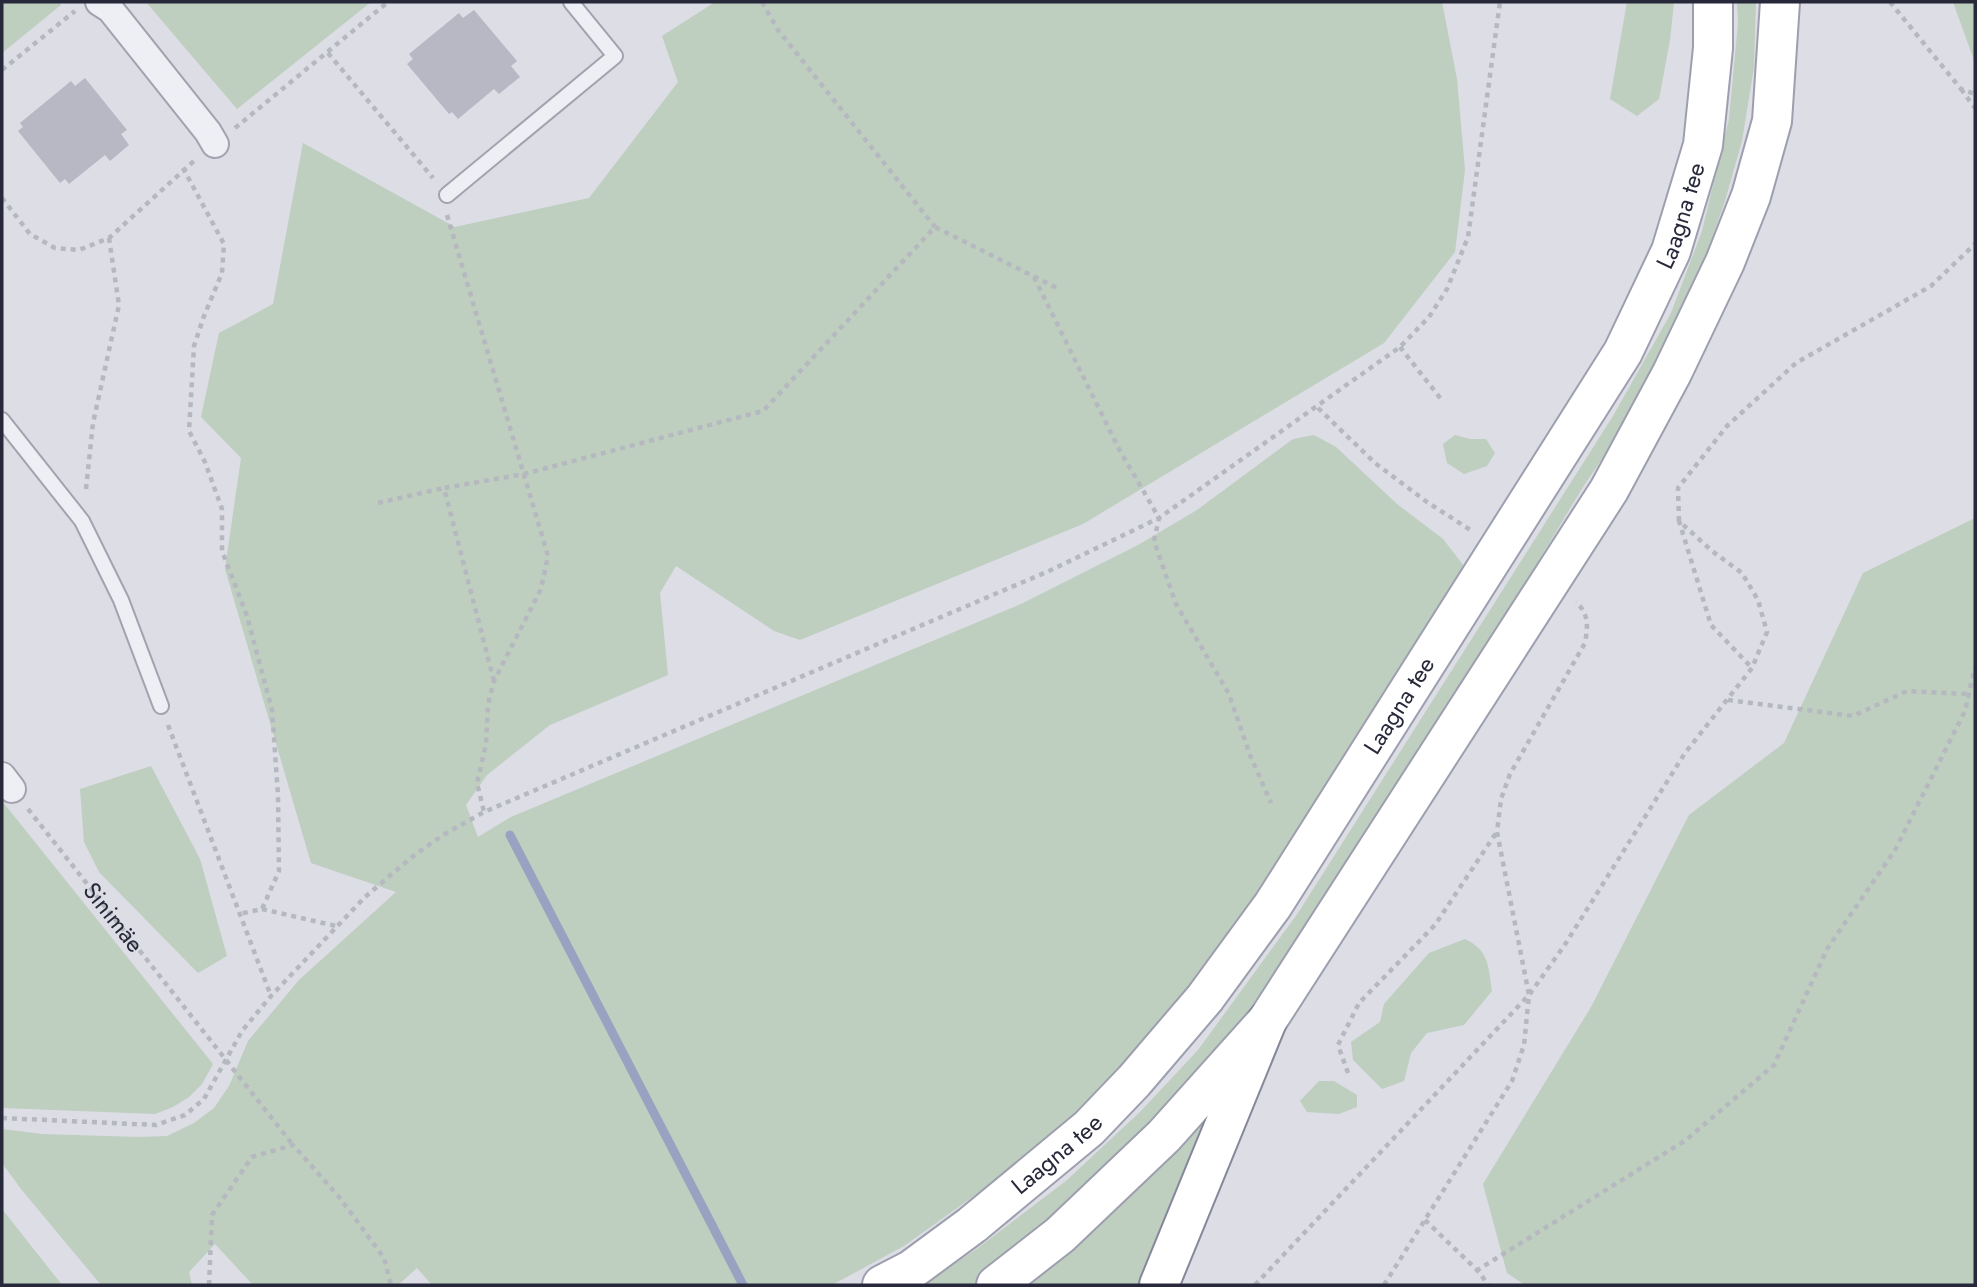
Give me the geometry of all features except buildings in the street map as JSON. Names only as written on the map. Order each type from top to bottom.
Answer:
[{"type":"main road","name":"Laagna tee","points":[[882,1285],[911,1270],[972,1225],[1089,1128],[1134,1081],[1205,998],[1273,905],[1623,352],[1671,251],[1703,145],[1713,48],[1713,2]]},
{"type":"main road","points":[[996,1285],[1060,1235],[1164,1136],[1267,1021],[1609,490],[1672,373],[1725,262],[1751,196],[1772,121],[1780,2]]},
{"type":"main road","points":[[1159,1285],[1267,1021]]},
{"type":"street","points":[[88,6],[110,9],[215,144]]},
{"type":"lane","points":[[442,189],[615,56],[572,2]]},
{"type":"lane","points":[[2,420],[82,521],[121,600],[162,706]]},
{"type":"path","points":[[762,2],[778,30],[935,227],[1059,289]]},
{"type":"path","points":[[2,1118],[156,1125],[185,1115],[204,1099],[242,1031],[271,996],[365,897],[443,835],[484,812],[1049,571],[1159,519],[1400,347],[1429,317],[1447,289],[1468,237],[1500,2]]},
{"type":"path","points":[[1890,2],[1975,108]]},
{"type":"path","points":[[2,70],[88,6]]},
{"type":"path","points":[[328,53],[442,189],[548,556],[541,589],[494,681],[488,704],[486,744],[477,783],[484,812]]},
{"type":"path","points":[[1961,89],[1975,93]]},
{"type":"path","points":[[183,168],[224,244],[222,273],[194,346],[189,431],[205,462],[222,509],[222,551],[247,616],[272,710],[278,795],[279,871],[262,909]]},
{"type":"path","points":[[378,503],[524,474],[763,411],[935,227]]},
{"type":"path","points":[[82,521],[93,423],[119,305],[109,238]]},
{"type":"path","points":[[1752,668],[1711,625],[1679,520],[1678,488],[1727,426],[1796,363],[1931,286],[1975,244]]},
{"type":"path","points":[[1034,277],[1119,449],[1159,519],[1154,541],[1176,604],[1229,694],[1250,755],[1271,803]]},
{"type":"path","points":[[1400,347],[1441,398]]},
{"type":"path","points":[[1318,408],[1375,463],[1427,502],[1474,532]]},
{"type":"path","points":[[444,488],[494,681]]},
{"type":"path","points":[[1255,1285],[1528,995],[1563,946],[1685,753],[1752,668],[1767,632],[1758,600],[1742,573],[1712,551],[1679,520]]},
{"type":"path","points":[[1384,1285],[1512,1081],[1524,1045],[1528,995],[1497,832],[1501,799],[1510,774],[1585,643],[1588,626],[1586,616],[1582,607],[1574,600]]},
{"type":"path","points":[[1476,1272],[1686,1140],[1774,1065],[1827,949],[1895,850],[1965,711],[1975,667]]},
{"type":"path","points":[[1727,700],[1853,716],[1907,691],[1969,694]]},
{"type":"path","points":[[162,706],[271,996]]},
{"type":"path","name":"Sinimäe","points":[[7,783],[293,1145],[340,1198],[384,1258],[391,1285]]},
{"type":"path","points":[[1348,1073],[1338,1045],[1359,1003],[1435,925],[1497,832]]},
{"type":"path","points":[[239,914],[262,909],[337,926]]},
{"type":"path","points":[[209,1285],[212,1215],[253,1157],[293,1145]]},
{"type":"path","points":[[1425,1220],[1488,1285]]},
{"type":"green space","points":[[2,2],[60,2],[61,5],[2,53]]},
{"type":"green space","points":[[146,2],[371,2],[237,109]]},
{"type":"green space","points":[[715,2],[1442,2],[1457,79],[1465,170],[1455,252],[1384,343],[1083,524],[800,640],[774,631],[676,566],[660,593],[668,675],[550,725],[487,775],[466,805],[478,837],[511,817],[1021,604],[1138,545],[1197,510],[1293,439],[1314,435],[1336,447],[1397,504],[1443,539],[1464,566],[1287,852],[1232,932],[1164,1021],[1085,1105],[999,1178],[904,1246],[832,1285],[432,1285],[417,1268],[398,1285],[253,1285],[215,1244],[189,1272],[192,1285],[101,1285],[2,1163],[2,1129],[42,1134],[138,1137],[167,1136],[194,1123],[214,1108],[229,1086],[248,1041],[299,980],[396,892],[311,863],[225,569],[241,458],[201,417],[219,333],[273,304],[303,143],[455,227],[589,198],[678,82],[662,36]]},
{"type":"green space","points":[[1627,2],[1674,2],[1659,99],[1637,116],[1610,99]]},
{"type":"green space","points":[[1737,2],[1756,2],[1754,67],[1742,141],[1725,201],[1688,306],[1637,407],[1583,487],[1503,620],[1276,971],[1219,1053],[1163,1120],[975,1285],[922,1285],[978,1248],[1067,1180],[1141,1111],[1198,1050],[1298,913],[1613,416],[1671,313],[1702,231],[1729,119],[1738,23]]},
{"type":"green space","points":[[1953,2],[1975,2],[1975,63]]},
{"type":"green space","points":[[1455,435],[1486,439],[1495,453],[1487,466],[1464,474],[1447,463],[1443,444]]},
{"type":"green space","points":[[1975,518],[1975,1285],[1525,1285],[1507,1273],[1483,1184],[1591,1007],[1689,815],[1784,743],[1863,573]]},
{"type":"green space","points":[[151,766],[200,859],[227,956],[198,973],[99,872],[84,842],[80,789]]},
{"type":"green space","points":[[2,801],[213,1064],[202,1084],[189,1097],[173,1107],[155,1114],[2,1108]]},
{"type":"green space","points":[[1465,939],[1483,954],[1492,991],[1464,1025],[1427,1033],[1411,1053],[1404,1081],[1382,1089],[1353,1060],[1351,1042],[1380,1022],[1384,1004],[1429,953]]},
{"type":"green space","points":[[1319,1081],[1334,1081],[1357,1095],[1357,1107],[1339,1114],[1307,1112],[1300,1101]]},
{"type":"green space","points":[[1210,1113],[1175,1193],[1140,1285],[1028,1285],[1123,1204],[1168,1160]]},
{"type":"green space","points":[[2,1209],[62,1285],[2,1285]]},
{"type":"waterway","points":[[510,835],[743,1285]]}]
